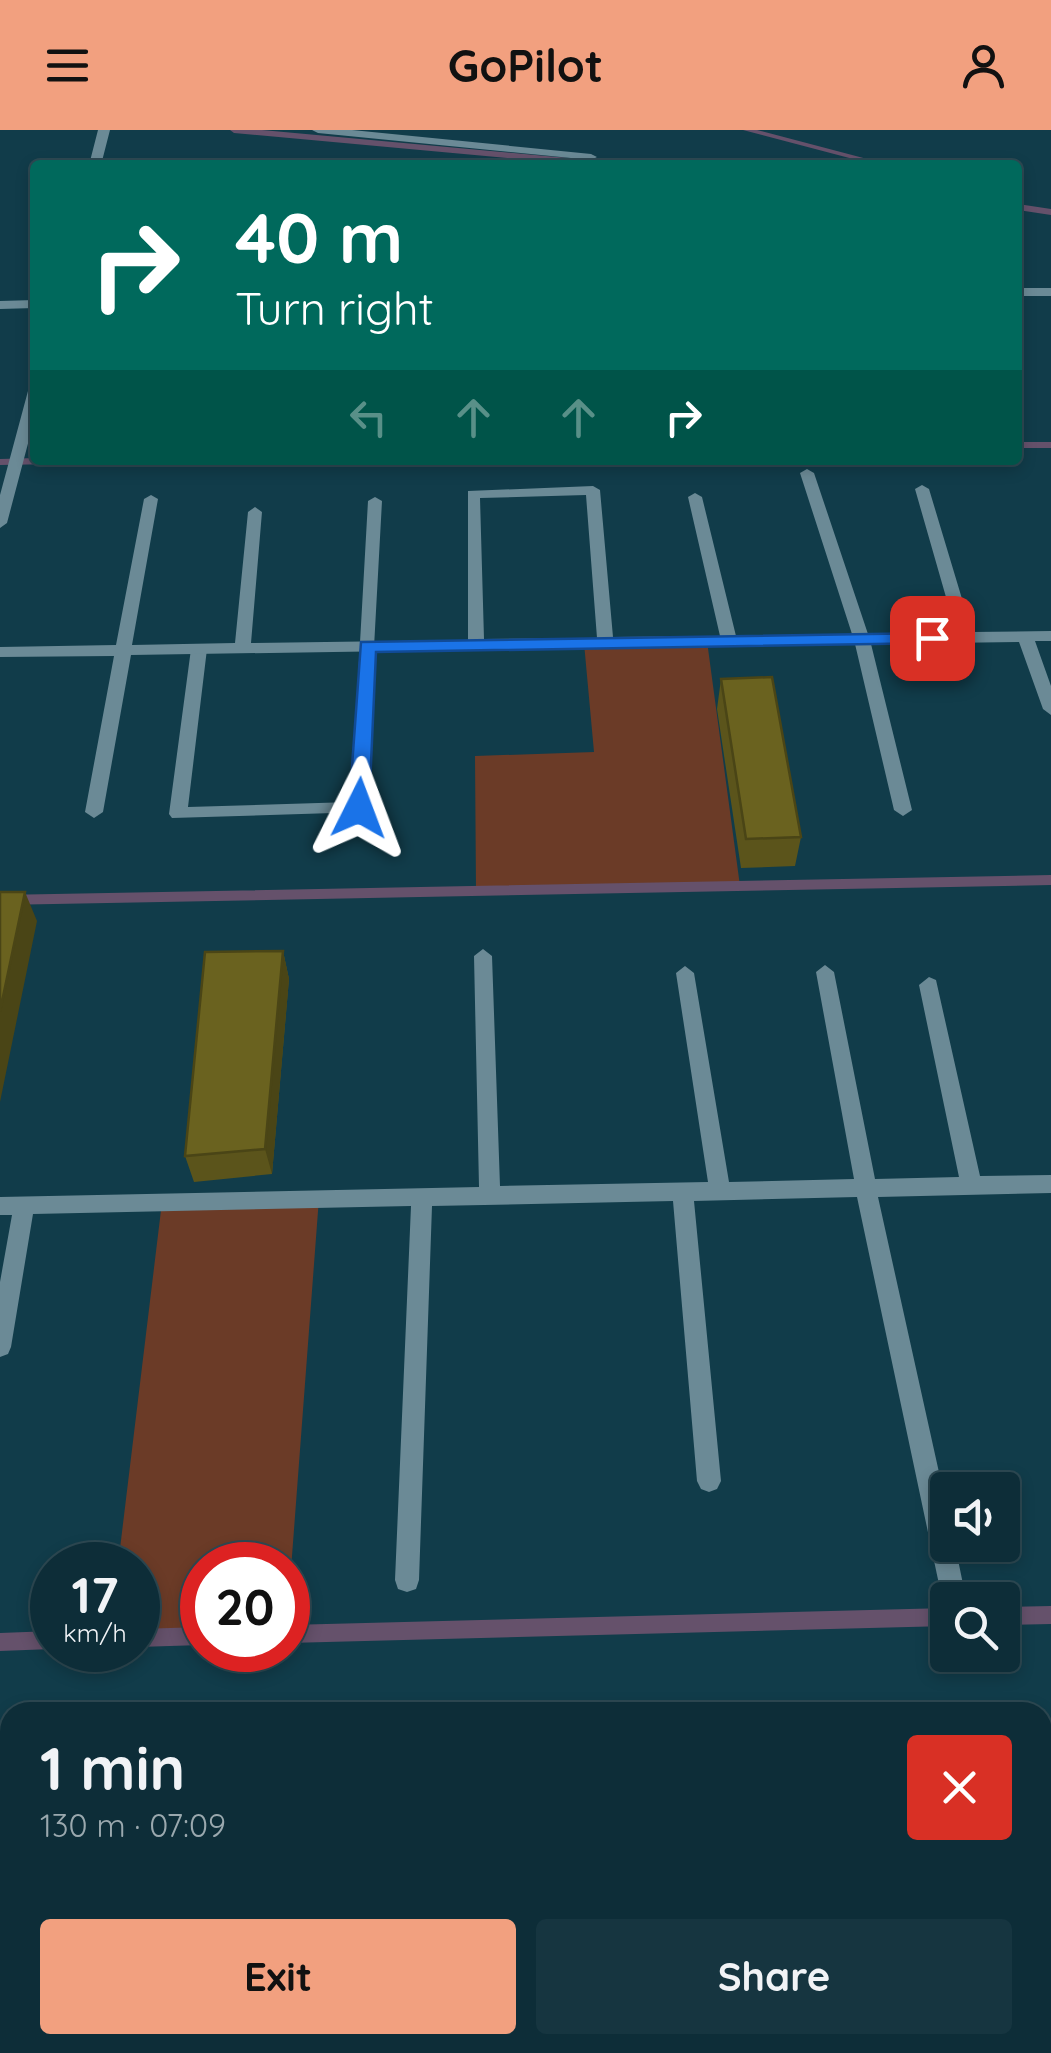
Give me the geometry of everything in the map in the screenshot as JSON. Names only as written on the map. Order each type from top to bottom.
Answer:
[{"type":"street","points":[[96,160],[104,130]]},
{"type":"street","points":[[318,130],[592,156]]},
{"type":"street","points":[[1022,292],[1051,292]]},
{"type":"street","points":[[0,304],[30,304]]},
{"type":"street","points":[[0,523],[30,410]]},
{"type":"street","points":[[807,473],[862,640],[903,810]]},
{"type":"street","points":[[922,489],[966,638]]},
{"type":"street","points":[[476,645],[473,494],[593,490],[605,643]]},
{"type":"street","points":[[695,497],[728,641]]},
{"type":"street","points":[[94,812],[151,500]]},
{"type":"street","points":[[199,649],[178,814],[359,808],[375,501]]},
{"type":"street","points":[[243,648],[255,512]]},
{"type":"street","points":[[1026,636],[1051,709]]},
{"type":"street","points":[[0,652],[1051,636]]},
{"type":"street","points":[[483,956],[490,1195]]},
{"type":"street","points":[[825,972],[866,1188],[951,1582]]},
{"type":"street","points":[[685,974],[720,1191]]},
{"type":"street","points":[[929,985],[971,1185]]},
{"type":"street","points":[[0,1206],[1051,1184]]},
{"type":"street","points":[[682,1192],[710,1481]]},
{"type":"street","points":[[407,1580],[422,1196]]},
{"type":"street","points":[[0,1347],[24,1204]]},
{"type":"shaded area","points":[[707,641],[740,886],[476,891],[475,756],[594,752],[584,643]]},
{"type":"shaded area","points":[[319,1198],[293,1542],[180,1542],[180,1637],[160,1637],[160,1542],[121,1542],[162,1202]]},
{"type":"building","points":[[772,677],[801,837],[746,839],[721,679]]},
{"type":"building","points":[[0,892],[25,892],[0,1011]]},
{"type":"building","points":[[283,951],[265,1149],[185,1156],[205,952]]},
{"type":"waterway","points":[[234,130],[557,160]]},
{"type":"waterway","points":[[747,130],[866,160]]},
{"type":"waterway","points":[[1022,208],[1051,212]]},
{"type":"waterway","points":[[1022,445],[1051,445]]},
{"type":"waterway","points":[[0,462],[30,461]]},
{"type":"waterway","points":[[0,900],[1051,880]]},
{"type":"waterway","points":[[1020,1616],[1051,1615]]},
{"type":"waterway","points":[[310,1633],[930,1617]]},
{"type":"waterway","points":[[160,1637],[180,1637]]},
{"type":"waterway","points":[[0,1642],[30,1641]]},
{"type":"route","points":[[359,808],[367,646],[932,638]]}]
